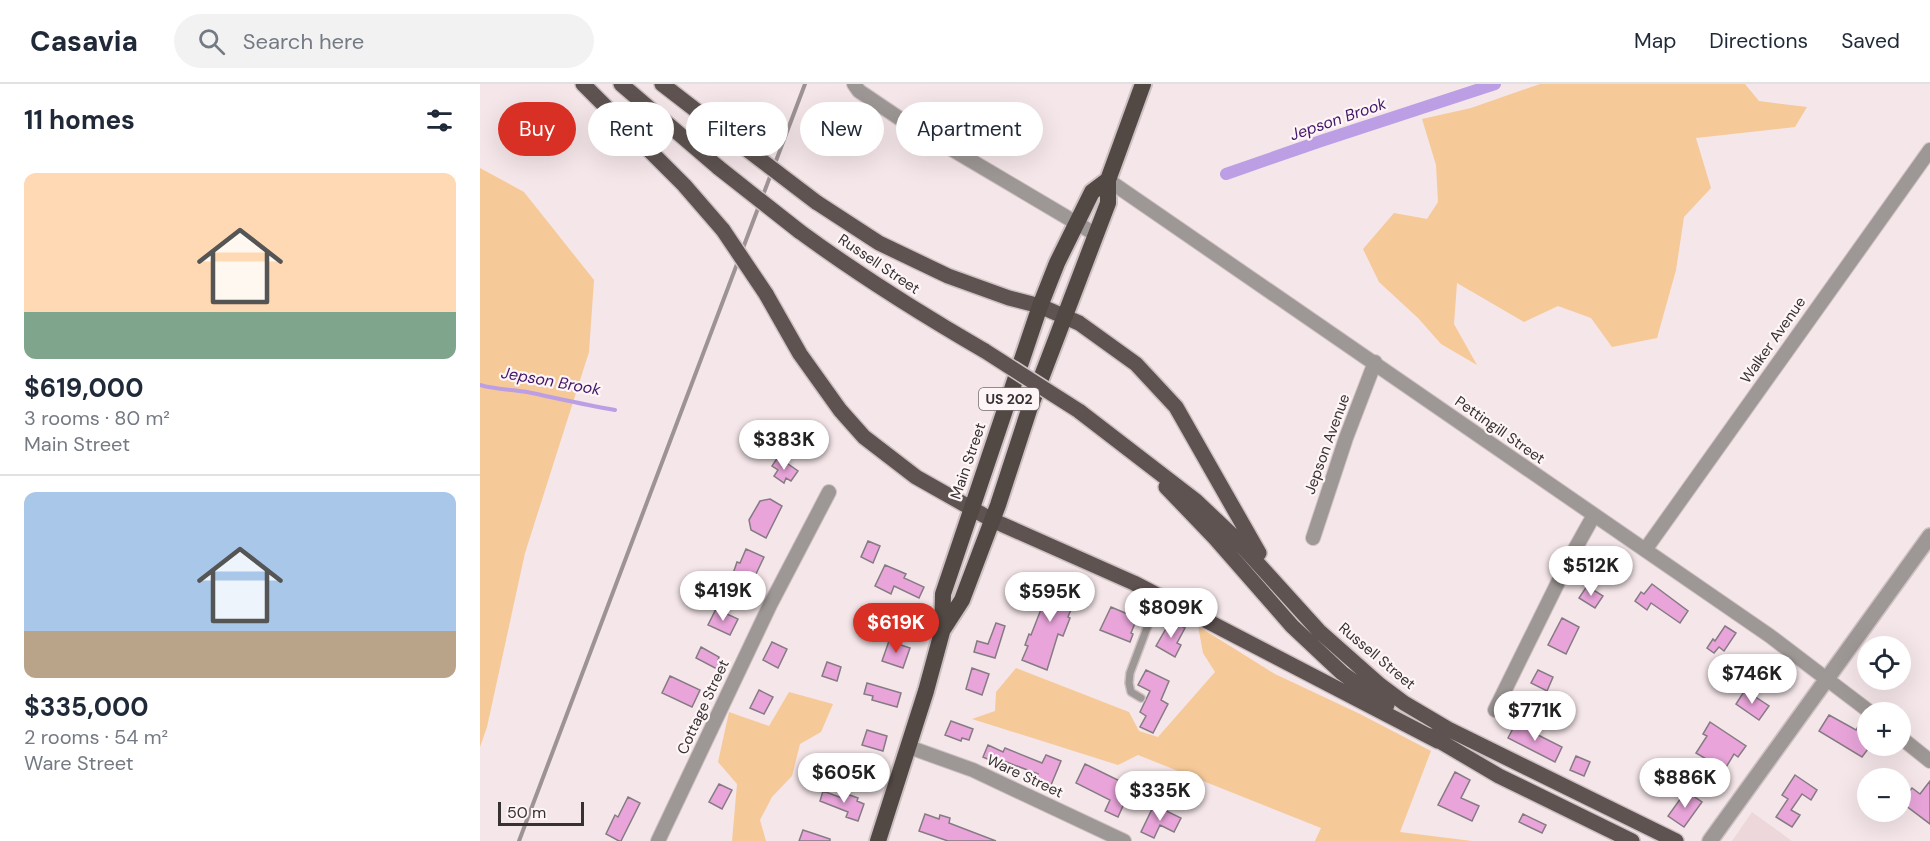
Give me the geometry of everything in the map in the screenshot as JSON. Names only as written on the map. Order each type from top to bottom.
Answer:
[{"type":"highway","name":"Main Street","points":[[942,632],[962,600],[992,520],[1029,410],[1108,203],[1108,180],[1143,84]]},
{"type":"highway","name":"Main Street","points":[[878,841],[909,747],[942,632],[943,594],[1040,306],[1057,263],[1092,192],[1108,180]]},
{"type":"main road","points":[[583,84],[684,185],[723,230],[766,294],[800,354],[821,385],[864,437],[916,477],[970,509],[1159,596],[1438,741]]},
{"type":"main road","name":"Russell Street","points":[[621,84],[719,168],[845,265],[1079,411],[1196,501],[1232,535],[1319,631],[1360,670],[1404,703],[1429,718],[1676,841]]},
{"type":"main road","points":[[662,84],[816,202],[879,243],[948,276],[1009,298],[1040,306],[1079,323],[1136,364],[1176,407],[1250,540],[1293,602]]},
{"type":"main road","name":"Russell Street","points":[[1133,452],[1215,538],[1292,626],[1342,673],[1438,741],[1499,776],[1632,841]]},
{"type":"street","points":[[854,84],[859,91],[899,118],[1095,234]]},
{"type":"street","name":"Walker Avenue","points":[[1645,550],[1930,150]]},
{"type":"street","name":"Pettingill Street","points":[[1108,180],[1770,636],[1857,702]]},
{"type":"street","name":"Jepson Avenue","points":[[1313,538],[1346,438],[1375,362]]},
{"type":"street","name":"Cottage Street","points":[[658,841],[770,604],[829,492]]},
{"type":"street","points":[[1495,710],[1593,515]]},
{"type":"street","points":[[1710,841],[1930,536]]},
{"type":"street","points":[[1911,746],[1930,761]]},
{"type":"street","name":"Ware Street","points":[[909,747],[973,770],[1124,841]]},
{"type":"lane","points":[[1141,698],[1131,692],[1130,673],[1159,596]]},
{"type":"shaded area","points":[[1540,84],[1745,84],[1759,101],[1807,107],[1795,127],[1696,138],[1711,188],[1684,217],[1676,270],[1657,338],[1612,347],[1591,318],[1558,306],[1524,322],[1457,283],[1454,324],[1477,365],[1441,344],[1418,318],[1379,282],[1363,249],[1394,213],[1427,219],[1438,202],[1436,165],[1422,119],[1471,108]]},
{"type":"shaded area","points":[[480,168],[524,192],[594,280],[589,352],[525,553],[487,727],[480,747]]},
{"type":"shaded area","points":[[1198,626],[1275,674],[1431,751],[1400,832],[1472,841],[1315,841],[1321,828],[1138,755],[1118,765],[972,719],[995,711],[996,692],[1016,668],[1129,712],[1139,731],[1158,737],[1215,672],[1203,653]]},
{"type":"shaded area","points":[[789,692],[833,704],[821,732],[800,744],[792,776],[772,797],[760,820],[766,841],[732,841],[737,784],[718,762],[729,712],[769,726]]},
{"type":"shaded area","points":[[1752,812],[1792,841],[1732,841]]},
{"type":"building","points":[[778,457],[798,471],[791,481],[786,478],[784,483],[774,476],[778,470],[772,466]]},
{"type":"building","points":[[770,499],[782,506],[766,538],[751,530],[749,520],[760,501]]},
{"type":"building","points":[[868,541],[880,546],[873,563],[861,557]]},
{"type":"building","points":[[746,549],[764,557],[747,593],[729,585],[737,562],[740,563]]},
{"type":"building","points":[[1602,553],[1626,568],[1619,578],[1606,570],[1597,584],[1589,579],[1592,573],[1590,572]]},
{"type":"building","points":[[885,565],[906,574],[904,578],[924,587],[919,598],[894,586],[891,594],[875,586]]},
{"type":"building","points":[[1054,576],[1076,584],[1070,600],[1074,602],[1068,617],[1070,618],[1063,636],[1058,634],[1047,670],[1022,660],[1028,646],[1025,645],[1029,634],[1031,635]]},
{"type":"building","points":[[1652,584],[1688,611],[1680,623],[1651,603],[1647,610],[1635,601],[1641,592],[1644,594]]},
{"type":"building","points":[[1587,586],[1603,596],[1595,608],[1579,598]]},
{"type":"building","points":[[1111,607],[1137,618],[1130,642],[1100,630]]},
{"type":"building","points":[[716,609],[738,619],[730,635],[708,625]]},
{"type":"building","points":[[1562,618],[1579,627],[1566,654],[1548,645]]},
{"type":"building","points":[[1171,620],[1185,628],[1177,643],[1181,645],[1175,657],[1156,646]]},
{"type":"building","points":[[996,623],[1005,626],[995,658],[974,652],[977,641],[988,644]]},
{"type":"building","points":[[1725,626],[1736,633],[1724,651],[1719,647],[1714,653],[1707,648]]},
{"type":"building","points":[[889,641],[910,648],[903,668],[882,661]]},
{"type":"building","points":[[772,642],[787,649],[778,668],[763,660]]},
{"type":"building","points":[[701,647],[719,657],[718,660],[721,661],[717,669],[696,658]]},
{"type":"building","points":[[1759,655],[1784,671],[1776,683],[1751,667]]},
{"type":"building","points":[[827,662],[841,667],[837,681],[822,676]]},
{"type":"building","points":[[972,668],[989,674],[982,695],[966,689]]},
{"type":"building","points":[[1146,670],[1169,681],[1161,700],[1168,704],[1153,733],[1140,727],[1146,716],[1140,712],[1150,691],[1138,685]]},
{"type":"building","points":[[1538,670],[1553,677],[1547,691],[1531,683]]},
{"type":"building","points":[[670,676],[700,690],[692,707],[662,693]]},
{"type":"building","points":[[867,683],[901,693],[897,707],[872,700],[873,696],[864,694]]},
{"type":"building","points":[[759,690],[773,697],[764,714],[750,708]]},
{"type":"building","points":[[1745,690],[1769,706],[1759,720],[1736,704]]},
{"type":"building","points":[[1829,715],[1856,730],[1857,728],[1857,754],[1819,731]]},
{"type":"building","points":[[951,721],[973,729],[969,740],[962,738],[961,741],[945,735]]},
{"type":"building","points":[[1517,721],[1562,747],[1555,762],[1508,738]]},
{"type":"building","points":[[1710,722],[1746,746],[1738,757],[1734,754],[1722,774],[1706,763],[1708,760],[1696,753],[1707,736],[1703,734]]},
{"type":"building","points":[[867,730],[887,736],[883,751],[862,745]]},
{"type":"building","points":[[988,745],[1003,752],[1005,748],[1042,763],[1046,755],[1061,761],[1051,785],[1036,778],[1038,774],[1001,760],[999,764],[983,757]]},
{"type":"building","points":[[1576,756],[1590,762],[1584,776],[1570,770]]},
{"type":"building","points":[[1085,764],[1132,787],[1135,781],[1155,790],[1147,806],[1127,797],[1118,817],[1105,811],[1110,800],[1076,783]]},
{"type":"building","points":[[858,767],[874,771],[870,783],[855,779]]},
{"type":"building","points":[[1455,772],[1470,780],[1461,798],[1479,806],[1472,821],[1438,805]]},
{"type":"building","points":[[1795,775],[1817,790],[1811,800],[1802,794],[1791,810],[1800,815],[1792,827],[1776,817],[1788,799],[1782,795]]},
{"type":"building","points":[[1930,781],[1930,824],[1911,810],[1911,789],[1920,794]]},
{"type":"building","points":[[719,784],[732,790],[722,809],[709,802]]},
{"type":"building","points":[[823,791],[842,798],[844,793],[858,798],[857,801],[864,804],[858,821],[846,817],[848,812],[820,801]]},
{"type":"building","points":[[1686,791],[1702,802],[1684,827],[1668,816]]},
{"type":"building","points":[[628,797],[640,803],[619,841],[606,834],[615,815],[618,817]]},
{"type":"building","points":[[1154,805],[1181,818],[1174,832],[1160,825],[1154,838],[1141,832]]},
{"type":"building","points":[[925,814],[939,819],[940,815],[950,818],[949,823],[996,841],[948,841],[919,831]]},
{"type":"building","points":[[1523,814],[1546,825],[1542,833],[1519,822]]},
{"type":"building","points":[[803,830],[830,839],[830,841],[799,841]]},
{"type":"waterway","name":"Jepson Brook","points":[[1226,174],[1495,84]]},
{"type":"waterway","name":"Jepson Brook","points":[[480,385],[615,410]]},
{"type":"railway","points":[[519,841],[805,84]]}]
